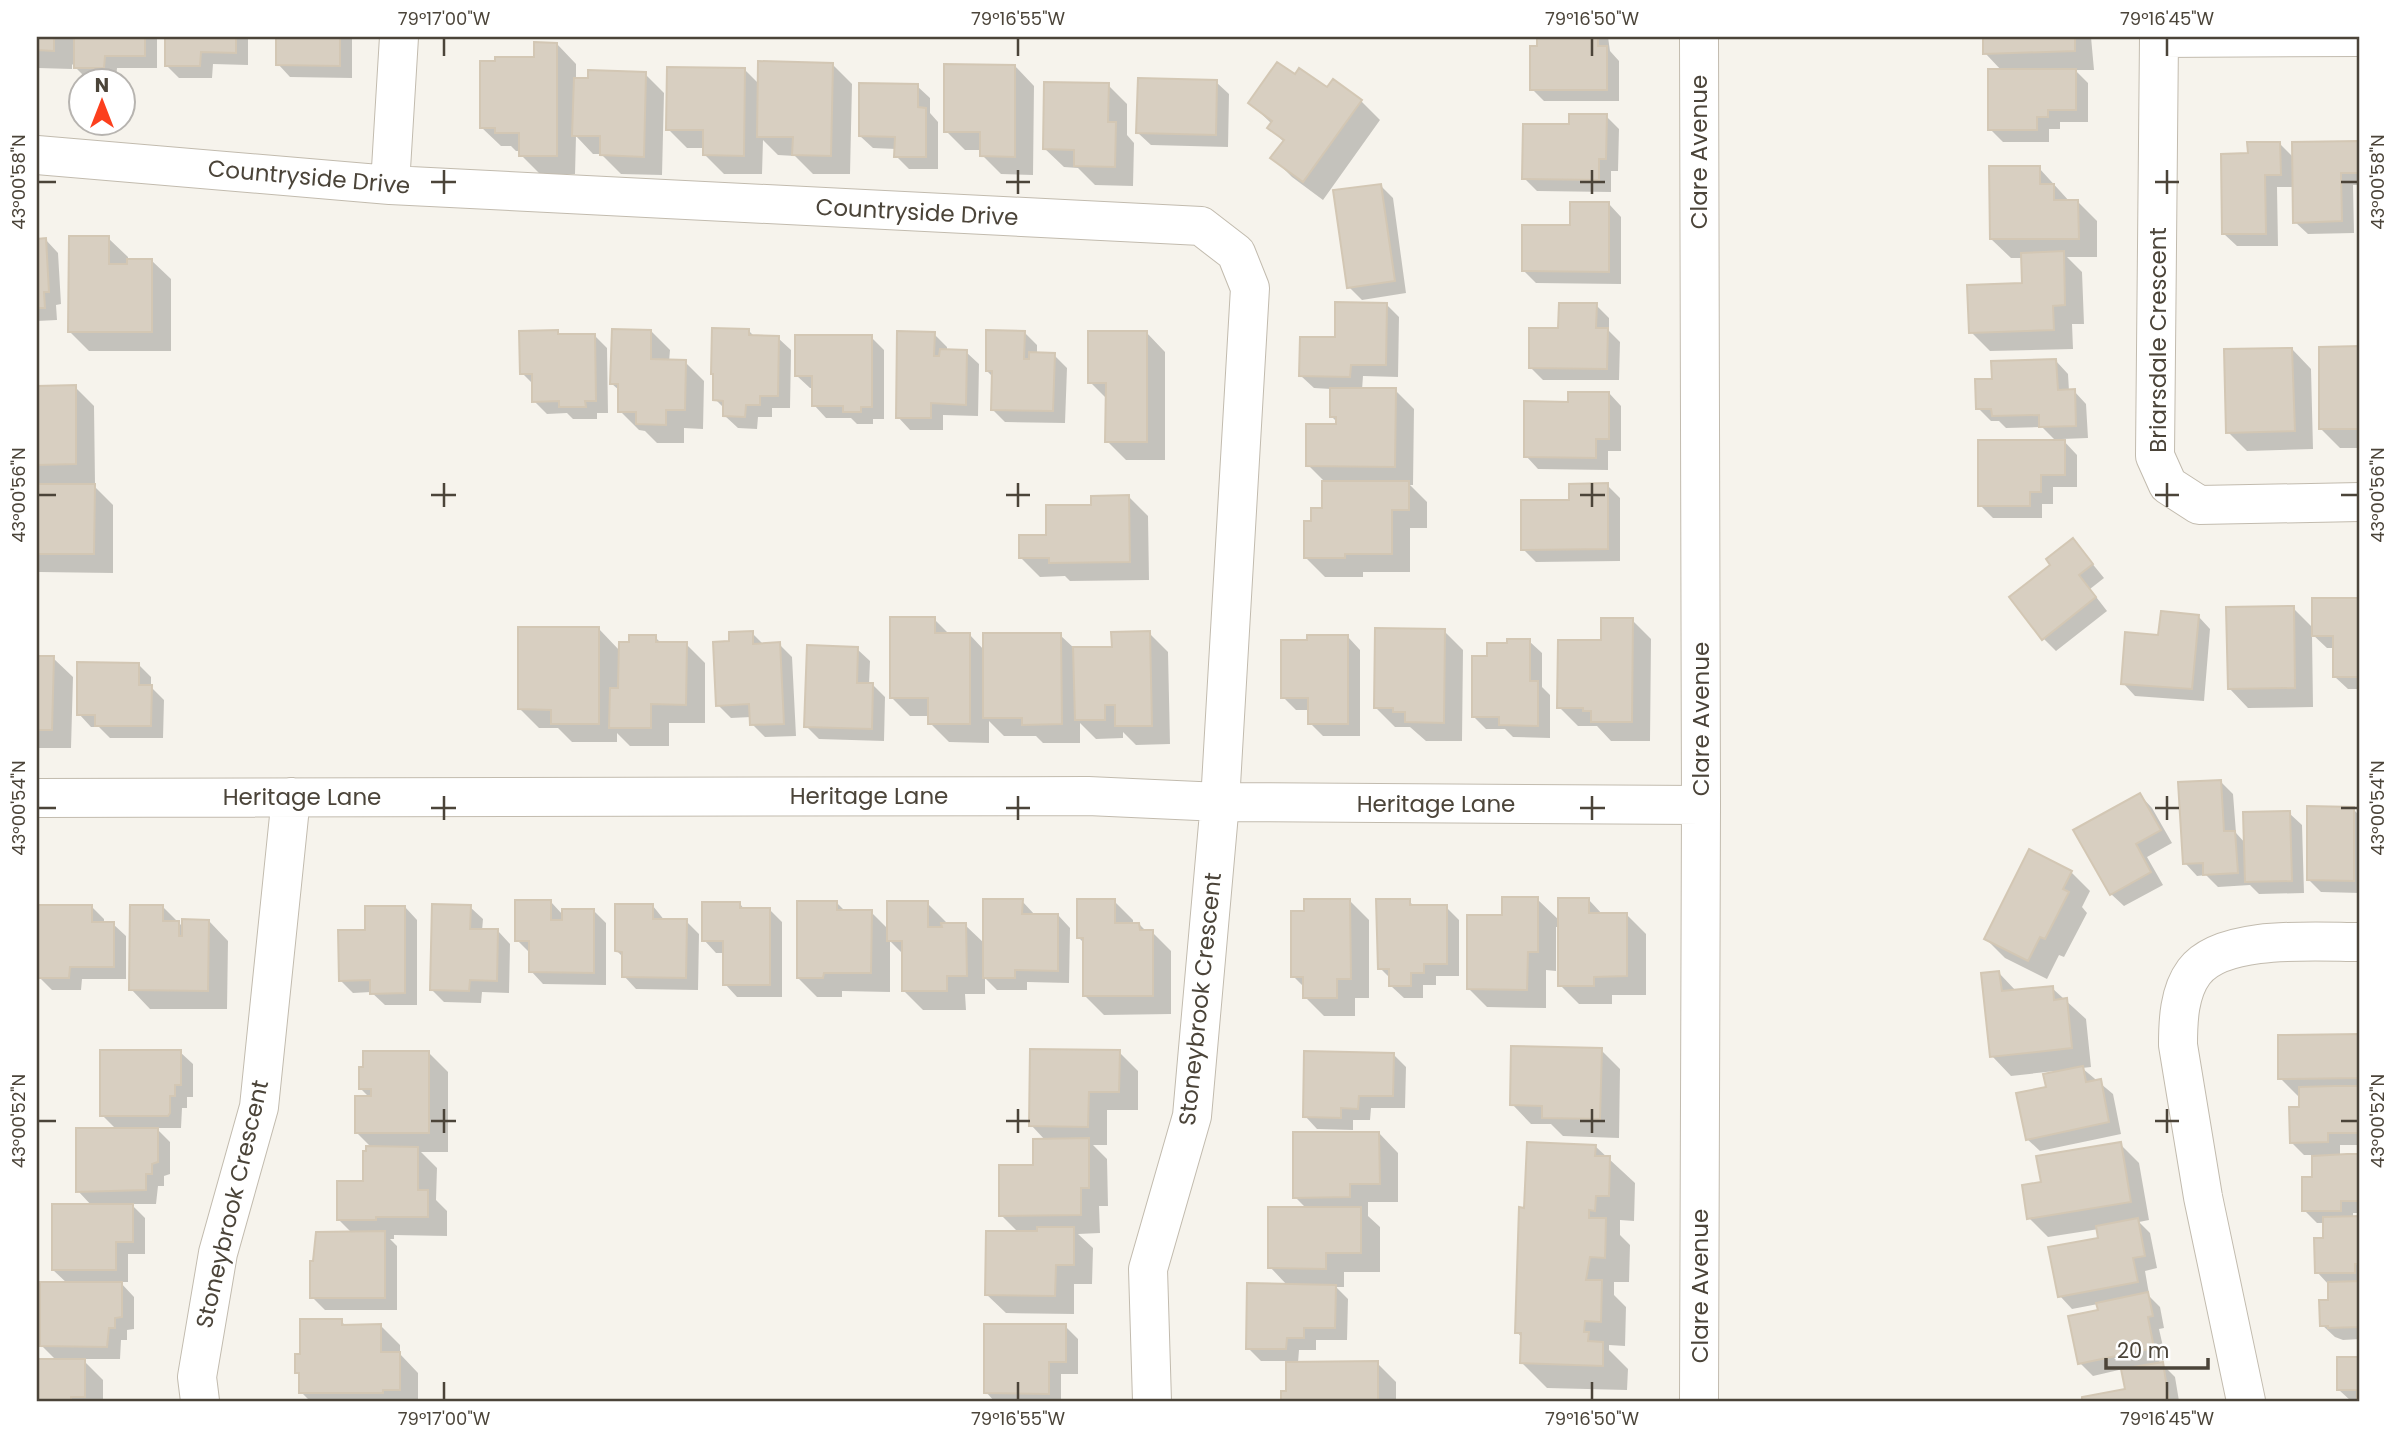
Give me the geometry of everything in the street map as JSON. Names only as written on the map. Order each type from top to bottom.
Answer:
[{"type":"street","points":[[390,185],[399,37]]},
{"type":"street","name":"Clare Avenue","points":[[1699,37],[1702,805],[1699,1401]]},
{"type":"street","points":[[2159,37],[2360,37]]},
{"type":"street","name":"Briarsdale Crescent","points":[[2159,37],[2155,456],[2168,485],[2199,505],[2360,502]]},
{"type":"street","name":"Countryside Drive","points":[[37,155],[390,185],[1201,226],[1236,253],[1250,288],[1220,803]]},
{"type":"street","name":"Heritage Lane","points":[[37,798],[1088,796],[1220,803],[1702,805]]},
{"type":"street","name":"Stoneybrook Crescent","points":[[200,1401],[197,1377],[201,1343],[218,1253],[259,1107],[291,797]]},
{"type":"street","name":"Stoneybrook Crescent","points":[[1152,1401],[1148,1269],[1192,1116],[1220,803]]},
{"type":"street","points":[[2246,1401],[2203,1197],[2178,1045],[2182,1000],[2194,972],[2215,955],[2256,943],[2360,942]]},
{"type":"building","points":[[37,37],[54,37],[54,51],[37,50]]},
{"type":"building","points":[[74,37],[145,37],[145,56],[105,56],[104,66],[74,66]]},
{"type":"building","points":[[165,37],[236,37],[236,53],[201,52],[200,66],[165,66]]},
{"type":"building","points":[[276,37],[340,37],[340,66],[276,65]]},
{"type":"building","points":[[1537,37],[1598,37],[1598,46],[1607,46],[1607,90],[1530,90],[1530,46],[1537,46]]},
{"type":"building","points":[[1983,37],[2075,37],[2075,51],[1983,54]]},
{"type":"building","points":[[534,42],[557,43],[557,156],[519,156],[519,133],[495,133],[495,128],[480,128],[480,61],[495,61],[495,57],[534,57]]},
{"type":"building","points":[[758,61],[833,63],[831,156],[792,155],[793,137],[757,137]]},
{"type":"building","points":[[1277,62],[1295,74],[1299,68],[1327,87],[1333,79],[1362,100],[1303,182],[1270,158],[1284,140],[1267,128],[1272,121],[1248,103]]},
{"type":"building","points":[[944,64],[1015,65],[1015,157],[980,156],[980,132],[944,132]]},
{"type":"building","points":[[667,67],[745,68],[744,156],[703,155],[703,130],[666,130]]},
{"type":"building","points":[[1988,69],[2076,69],[2076,110],[2048,110],[2048,117],[2037,117],[2037,130],[1988,130]]},
{"type":"building","points":[[588,70],[646,72],[644,157],[600,155],[600,136],[572,136],[574,78],[588,78]]},
{"type":"building","points":[[1138,78],[1217,80],[1216,135],[1136,133]]},
{"type":"building","points":[[1044,82],[1109,83],[1108,122],[1116,122],[1115,167],[1074,166],[1074,150],[1043,149]]},
{"type":"building","points":[[859,83],[918,84],[918,107],[926,108],[926,157],[894,157],[895,137],[859,136]]},
{"type":"building","points":[[1569,114],[1607,114],[1606,159],[1599,159],[1599,180],[1522,179],[1523,124],[1569,124]]},
{"type":"building","points":[[2358,141],[2359,173],[2341,173],[2342,221],[2293,223],[2292,142]]},
{"type":"building","points":[[2247,142],[2280,142],[2281,175],[2265,175],[2266,234],[2222,234],[2221,154],[2248,153]]},
{"type":"building","points":[[1989,166],[2040,166],[2040,184],[2054,184],[2054,200],[2078,200],[2079,239],[1990,239]]},
{"type":"building","points":[[1381,184],[1395,281],[1347,288],[1333,190]]},
{"type":"building","points":[[1570,202],[1609,202],[1609,272],[1522,271],[1522,225],[1570,225]]},
{"type":"building","points":[[69,236],[109,236],[109,264],[127,264],[127,259],[152,259],[152,332],[68,332]]},
{"type":"building","points":[[46,238],[49,292],[44,292],[45,308],[37,308],[37,239]]},
{"type":"building","points":[[2064,251],[2065,305],[2053,306],[2054,330],[1969,333],[1967,285],[2022,283],[2021,253]]},
{"type":"building","points":[[1335,302],[1387,303],[1386,365],[1351,365],[1350,377],[1299,376],[1300,337],[1335,337]]},
{"type":"building","points":[[1559,303],[1597,303],[1596,328],[1608,328],[1607,369],[1529,368],[1529,328],[1558,328]]},
{"type":"building","points":[[712,328],[749,329],[749,335],[779,336],[778,396],[760,396],[760,405],[746,405],[745,417],[723,416],[723,401],[713,400]]},
{"type":"building","points":[[612,329],[651,330],[651,359],[686,360],[685,410],[666,410],[666,425],[636,424],[636,412],[618,412],[618,384],[610,384]]},
{"type":"building","points":[[558,330],[558,334],[595,334],[596,401],[585,401],[586,407],[559,407],[559,401],[532,402],[532,374],[520,374],[519,331]]},
{"type":"building","points":[[986,330],[1025,331],[1024,359],[1029,359],[1029,352],[1055,353],[1053,411],[991,410],[992,371],[986,371]]},
{"type":"building","points":[[897,331],[935,332],[934,356],[939,356],[940,349],[967,350],[966,405],[931,403],[931,418],[896,418]]},
{"type":"building","points":[[1088,331],[1147,331],[1147,442],[1105,442],[1106,383],[1088,383]]},
{"type":"building","points":[[795,335],[872,335],[872,407],[861,407],[861,412],[843,412],[843,406],[812,406],[812,376],[795,376]]},
{"type":"building","points":[[2360,346],[2360,429],[2319,429],[2319,347]]},
{"type":"building","points":[[2292,348],[2295,431],[2226,433],[2224,349]]},
{"type":"building","points":[[2056,359],[2058,390],[2075,389],[2076,426],[2039,427],[2039,415],[1992,416],[1991,409],[1976,409],[1975,379],[1992,379],[1991,361]]},
{"type":"building","points":[[76,385],[76,464],[37,465],[37,386]]},
{"type":"building","points":[[1330,388],[1396,388],[1395,467],[1306,466],[1306,424],[1336,424],[1336,417],[1330,417]]},
{"type":"building","points":[[1568,392],[1609,392],[1609,439],[1596,439],[1596,458],[1524,457],[1524,401],[1568,402]]},
{"type":"building","points":[[1978,440],[2065,440],[2065,475],[2041,475],[2041,492],[2030,492],[2030,506],[1978,506]]},
{"type":"building","points":[[1322,481],[1409,481],[1409,510],[1392,510],[1392,554],[1345,554],[1345,558],[1304,558],[1304,521],[1311,521],[1311,508],[1322,508]]},
{"type":"building","points":[[1608,483],[1608,549],[1521,550],[1521,500],[1569,500],[1569,484]]},
{"type":"building","points":[[37,484],[95,484],[94,554],[37,554]]},
{"type":"building","points":[[1129,495],[1130,562],[1049,563],[1049,558],[1019,558],[1019,535],[1046,535],[1046,505],[1091,505],[1091,496]]},
{"type":"building","points":[[2073,538],[2093,564],[2079,575],[2096,597],[2042,640],[2009,597],[2050,565],[2046,559]]},
{"type":"building","points":[[2312,598],[2360,598],[2360,677],[2333,677],[2333,636],[2312,636]]},
{"type":"building","points":[[2294,606],[2295,688],[2228,689],[2226,607]]},
{"type":"building","points":[[2161,611],[2199,615],[2192,689],[2121,684],[2125,632],[2158,635]]},
{"type":"building","points":[[890,617],[935,617],[935,633],[970,633],[970,724],[928,724],[928,698],[890,698]]},
{"type":"building","points":[[1601,618],[1633,618],[1632,722],[1591,722],[1591,711],[1583,711],[1583,708],[1557,708],[1558,640],[1601,640]]},
{"type":"building","points":[[518,627],[599,627],[599,724],[551,724],[551,710],[518,709]]},
{"type":"building","points":[[1375,628],[1445,629],[1444,723],[1405,722],[1405,712],[1393,712],[1393,708],[1374,708]]},
{"type":"building","points":[[753,631],[753,644],[780,642],[784,724],[750,725],[749,704],[716,706],[713,642],[729,641],[729,632]]},
{"type":"building","points":[[1150,631],[1152,726],[1115,726],[1115,705],[1105,705],[1105,720],[1075,720],[1073,647],[1112,647],[1111,632]]},
{"type":"building","points":[[983,633],[1061,633],[1062,724],[1022,725],[1022,718],[983,718]]},
{"type":"building","points":[[629,635],[656,635],[656,642],[687,642],[686,705],[651,704],[651,728],[609,728],[610,688],[618,688],[619,642],[629,642]]},
{"type":"building","points":[[1307,635],[1348,635],[1348,724],[1308,724],[1308,698],[1281,698],[1281,640],[1307,640]]},
{"type":"building","points":[[1507,639],[1530,639],[1530,681],[1538,681],[1538,726],[1499,725],[1499,717],[1472,717],[1472,656],[1487,656],[1487,643],[1507,643]]},
{"type":"building","points":[[807,645],[858,647],[857,683],[873,683],[872,729],[804,727]]},
{"type":"building","points":[[37,656],[54,656],[52,730],[37,730]]},
{"type":"building","points":[[77,662],[139,663],[139,685],[152,685],[151,726],[95,726],[95,715],[77,715]]},
{"type":"building","points":[[2221,780],[2224,831],[2235,831],[2238,873],[2203,875],[2203,863],[2183,864],[2178,782]]},
{"type":"building","points":[[2140,793],[2161,830],[2136,844],[2151,872],[2110,895],[2073,830]]},
{"type":"building","points":[[2307,806],[2354,807],[2354,881],[2307,880]]},
{"type":"building","points":[[2290,811],[2292,881],[2245,882],[2243,812]]},
{"type":"building","points":[[2029,849],[2072,871],[2063,889],[2069,892],[2045,939],[2040,937],[2028,961],[1984,939]]},
{"type":"building","points":[[1502,897],[1538,897],[1538,952],[1528,952],[1527,990],[1467,989],[1467,915],[1502,915]]},
{"type":"building","points":[[1558,898],[1589,898],[1589,913],[1627,913],[1627,976],[1594,977],[1594,986],[1558,986]]},
{"type":"building","points":[[983,899],[1023,899],[1022,914],[1058,914],[1058,971],[1015,970],[1015,978],[983,978]]},
{"type":"building","points":[[1077,899],[1115,899],[1115,923],[1139,923],[1140,930],[1153,930],[1153,996],[1083,996],[1083,938],[1077,938]]},
{"type":"building","points":[[1304,899],[1350,899],[1351,979],[1337,979],[1337,998],[1303,998],[1303,977],[1291,977],[1291,911],[1304,911]]},
{"type":"building","points":[[1376,899],[1410,899],[1410,905],[1447,905],[1447,964],[1424,964],[1424,973],[1411,973],[1411,986],[1389,986],[1389,969],[1378,969]]},
{"type":"building","points":[[515,900],[551,900],[551,920],[562,920],[562,909],[594,909],[594,973],[529,972],[529,941],[515,941]]},
{"type":"building","points":[[797,901],[837,901],[837,910],[872,910],[871,973],[824,973],[823,978],[797,978]]},
{"type":"building","points":[[887,901],[928,901],[928,927],[942,927],[941,923],[966,923],[967,976],[947,976],[947,991],[902,991],[902,941],[887,941]]},
{"type":"building","points":[[702,902],[740,902],[740,908],[770,908],[770,985],[723,985],[723,941],[702,941]]},
{"type":"building","points":[[432,904],[471,905],[470,929],[498,929],[497,981],[470,980],[469,991],[430,990]]},
{"type":"building","points":[[615,904],[653,904],[653,919],[687,919],[686,978],[622,977],[622,952],[615,951]]},
{"type":"building","points":[[38,905],[92,905],[92,922],[114,922],[114,967],[70,967],[69,978],[38,978]]},
{"type":"building","points":[[130,905],[163,905],[163,921],[179,921],[179,936],[182,936],[182,919],[209,920],[208,991],[129,990]]},
{"type":"building","points":[[365,906],[405,906],[405,993],[370,994],[370,980],[339,981],[338,930],[365,930]]},
{"type":"building","points":[[1999,971],[2002,991],[2053,986],[2054,1000],[2067,998],[2072,1048],[1990,1057],[1981,973]]},
{"type":"building","points":[[2360,1034],[2360,1078],[2278,1079],[2278,1035]]},
{"type":"building","points":[[1511,1046],[1602,1048],[1600,1119],[1542,1118],[1542,1106],[1510,1105]]},
{"type":"building","points":[[1030,1049],[1120,1050],[1119,1092],[1089,1092],[1088,1127],[1029,1126]]},
{"type":"building","points":[[100,1050],[181,1050],[181,1085],[175,1085],[175,1096],[170,1096],[168,1116],[100,1116]]},
{"type":"building","points":[[363,1051],[429,1051],[429,1133],[355,1133],[355,1096],[371,1096],[371,1089],[359,1089],[359,1067],[363,1067]]},
{"type":"building","points":[[1304,1051],[1394,1053],[1393,1096],[1359,1096],[1358,1109],[1341,1108],[1341,1118],[1303,1117]]},
{"type":"building","points":[[2083,1066],[2086,1082],[2101,1079],[2109,1122],[2026,1140],[2016,1093],[2046,1087],[2043,1074]]},
{"type":"building","points":[[2360,1086],[2360,1133],[2328,1133],[2328,1142],[2290,1143],[2289,1107],[2299,1107],[2299,1087]]},
{"type":"building","points":[[76,1128],[158,1128],[158,1162],[152,1164],[152,1174],[146,1174],[146,1190],[76,1192]]},
{"type":"building","points":[[1293,1132],[1379,1132],[1380,1184],[1350,1184],[1350,1197],[1293,1198]]},
{"type":"building","points":[[1089,1138],[1089,1188],[1081,1188],[1081,1215],[999,1216],[999,1165],[1033,1165],[1033,1139]]},
{"type":"building","points":[[1527,1142],[1596,1145],[1595,1156],[1610,1156],[1609,1196],[1596,1196],[1595,1211],[1589,1210],[1589,1218],[1606,1218],[1605,1258],[1590,1257],[1586,1280],[1602,1280],[1601,1322],[1585,1321],[1584,1332],[1589,1332],[1588,1341],[1603,1342],[1603,1366],[1520,1363],[1521,1333],[1515,1333],[1519,1207],[1524,1208]]},
{"type":"building","points":[[2121,1142],[2131,1202],[2027,1219],[2022,1185],[2041,1182],[2036,1156]]},
{"type":"building","points":[[366,1146],[418,1147],[418,1190],[428,1190],[428,1217],[337,1220],[337,1181],[363,1181],[363,1151],[366,1151]]},
{"type":"building","points":[[2360,1154],[2360,1201],[2341,1201],[2341,1211],[2302,1211],[2302,1177],[2312,1177],[2312,1156]]},
{"type":"building","points":[[52,1204],[133,1204],[133,1242],[116,1242],[116,1270],[52,1270]]},
{"type":"building","points":[[1268,1207],[1361,1207],[1361,1253],[1326,1253],[1326,1269],[1268,1268]]},
{"type":"building","points":[[2360,1216],[2360,1264],[2355,1264],[2355,1273],[2315,1273],[2314,1238],[2323,1238],[2323,1217]]},
{"type":"building","points":[[2138,1218],[2145,1256],[2133,1258],[2138,1282],[2058,1297],[2048,1247],[2098,1238],[2096,1226]]},
{"type":"building","points":[[1037,1227],[1074,1227],[1074,1265],[1056,1265],[1055,1296],[985,1295],[986,1231],[1037,1231]]},
{"type":"building","points":[[385,1231],[385,1298],[310,1298],[310,1261],[313,1261],[316,1232]]},
{"type":"building","points":[[2360,1281],[2360,1327],[2320,1326],[2319,1300],[2328,1300],[2328,1282]]},
{"type":"building","points":[[40,1282],[122,1282],[122,1317],[115,1318],[115,1328],[109,1328],[107,1347],[40,1346]]},
{"type":"building","points":[[1247,1283],[1336,1285],[1335,1328],[1304,1328],[1304,1338],[1287,1338],[1286,1349],[1246,1349]]},
{"type":"building","points":[[2148,1292],[2153,1316],[2148,1317],[2154,1348],[2078,1364],[2068,1316],[2098,1310],[2096,1303]]},
{"type":"building","points":[[300,1319],[342,1319],[342,1325],[381,1324],[381,1352],[400,1352],[400,1390],[383,1390],[383,1393],[299,1393],[295,1354],[300,1354]]},
{"type":"building","points":[[984,1324],[1066,1324],[1066,1362],[1049,1362],[1049,1394],[984,1393]]},
{"type":"building","points":[[2337,1357],[2360,1357],[2360,1401],[2357,1401],[2357,1390],[2337,1390]]},
{"type":"building","points":[[37,1359],[85,1359],[85,1397],[71,1397],[71,1401],[37,1401]]},
{"type":"building","points":[[1378,1361],[1378,1401],[1281,1401],[1281,1391],[1286,1391],[1286,1362]]},
{"type":"building","points":[[2163,1362],[2169,1401],[2082,1401],[2082,1397],[2125,1389],[2121,1369]]}]
